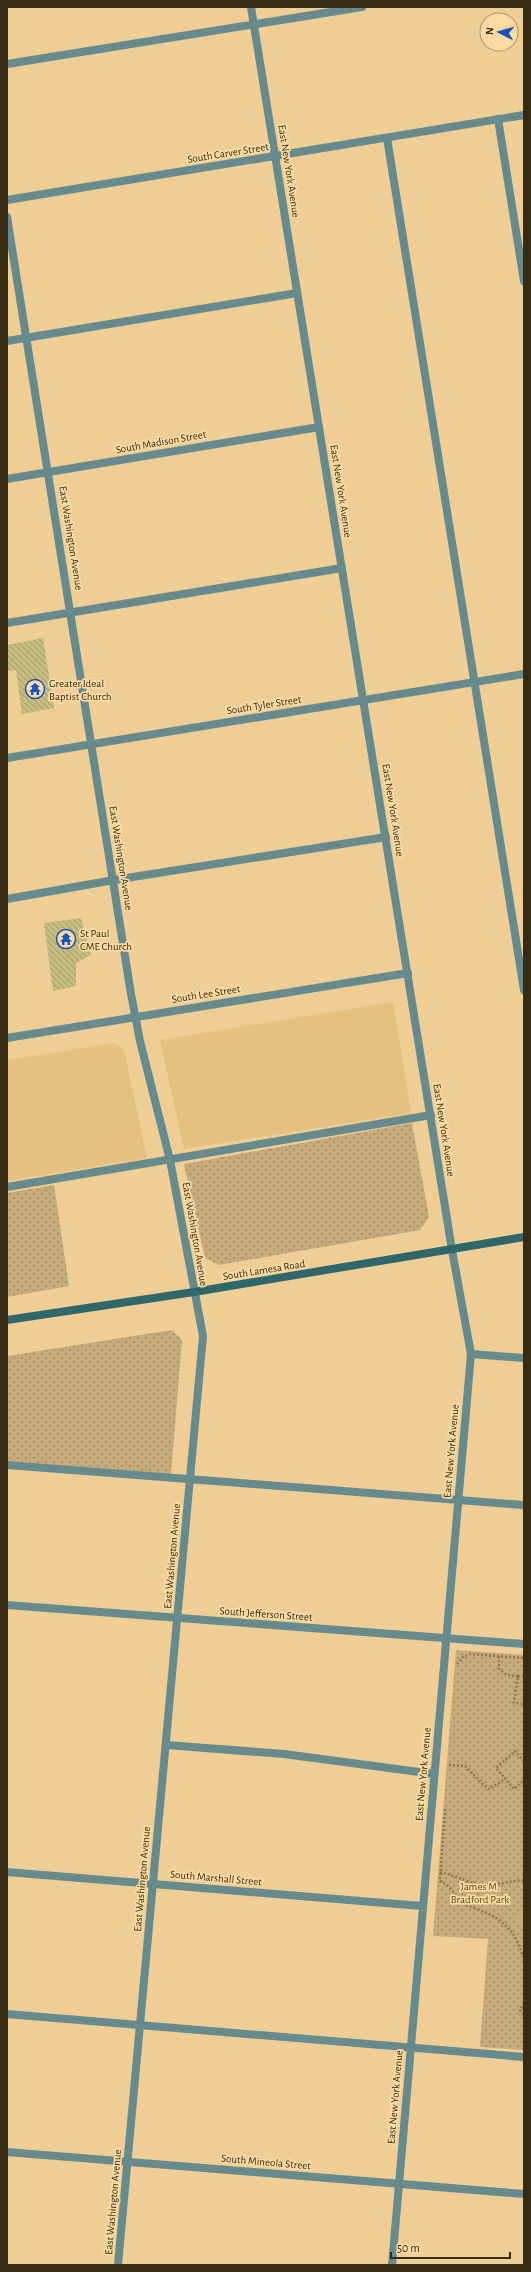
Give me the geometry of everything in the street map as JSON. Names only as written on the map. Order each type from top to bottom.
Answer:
[{"type":"main road","name":"South Lamesa Road","points":[[7,1320],[194,1292],[524,1237]]},
{"type":"street","name":"East New York Avenue","points":[[251,7],[452,1250],[471,1354],[445,1638],[392,2265]]},
{"type":"street","points":[[7,64],[362,7]]},
{"type":"street","name":"South Carver Street","points":[[7,200],[524,115]]},
{"type":"street","points":[[498,119],[524,281]]},
{"type":"street","points":[[387,138],[524,990]]},
{"type":"street","name":"East Washington Avenue","points":[[7,217],[72,613],[135,1017],[170,1160],[203,1336],[118,2265]]},
{"type":"street","points":[[7,341],[297,293]]},
{"type":"street","name":"South Madison Street","points":[[7,479],[319,427]]},
{"type":"street","points":[[7,623],[342,568]]},
{"type":"street","name":"South Tyler Street","points":[[7,758],[524,674]]},
{"type":"street","points":[[7,899],[114,880],[386,837]]},
{"type":"street","name":"South Lee Street","points":[[7,1038],[408,973]]},
{"type":"street","points":[[7,1187],[431,1115]]},
{"type":"street","points":[[471,1354],[524,1358]]},
{"type":"street","points":[[7,1465],[190,1481],[524,1505]]},
{"type":"street","name":"South Jefferson Street","points":[[7,1605],[524,1644]]},
{"type":"street","points":[[166,1745],[284,1754],[434,1774]]},
{"type":"street","name":"South Marshall Street","points":[[7,1872],[422,1906]]},
{"type":"street","points":[[7,2014],[524,2057]]},
{"type":"street","name":"South Mineola Street","points":[[7,2152],[524,2194]]},
{"type":"path","points":[[456,1671],[457,1663],[462,1657],[470,1654],[524,1658]]},
{"type":"path","points":[[499,1656],[499,1669],[502,1672],[524,1677]]},
{"type":"path","points":[[518,1676],[514,1703],[524,1704]]},
{"type":"path","points":[[524,1761],[515,1751],[496,1768],[514,1789],[524,1780]]},
{"type":"path","points":[[448,1772],[449,1757]]},
{"type":"path","points":[[448,1765],[465,1766],[484,1786],[489,1788],[505,1779]]},
{"type":"path","points":[[446,1803],[440,1881],[448,1884],[461,1901],[467,1906],[494,1916],[512,1930],[519,1943],[524,1960]]},
{"type":"path","points":[[440,1872],[453,1874],[471,1883],[484,1885],[497,1885],[524,1880]]},
{"type":"path","points":[[524,2003],[520,2010],[524,2016]]},
{"type":"shaded area","points":[[393,1002],[411,1113],[184,1149],[160,1040]]},
{"type":"shaded area","points":[[114,1043],[124,1050],[147,1158],[7,1181],[7,1060]]},
{"type":"green space","points":[[412,1123],[429,1217],[420,1230],[219,1265],[205,1258],[184,1164]]},
{"type":"green space","points":[[54,1185],[69,1286],[7,1297],[7,1193]]},
{"type":"green space","points":[[172,1330],[182,1340],[171,1474],[7,1461],[7,1356]]},
{"type":"green space","name":"James M. Bradford Park","points":[[456,1650],[524,1655],[524,2050],[480,2047],[488,1939],[433,1936]]},
{"type":"green space","points":[[524,1906],[524,1928],[513,1916]]},
{"type":"building","name":"Greater Ideal Baptist Church","points":[[43,638],[54,708],[22,714],[16,670],[7,671],[7,645]]},
{"type":"building","name":"St Paul CME Church","points":[[81,918],[91,955],[76,963],[76,986],[53,991],[44,923]]},
{"type":"place","name":"Greater Ideal Baptist Church","points":[[35,689]]},
{"type":"place","name":"St Paul CME Church","points":[[66,939]]}]
